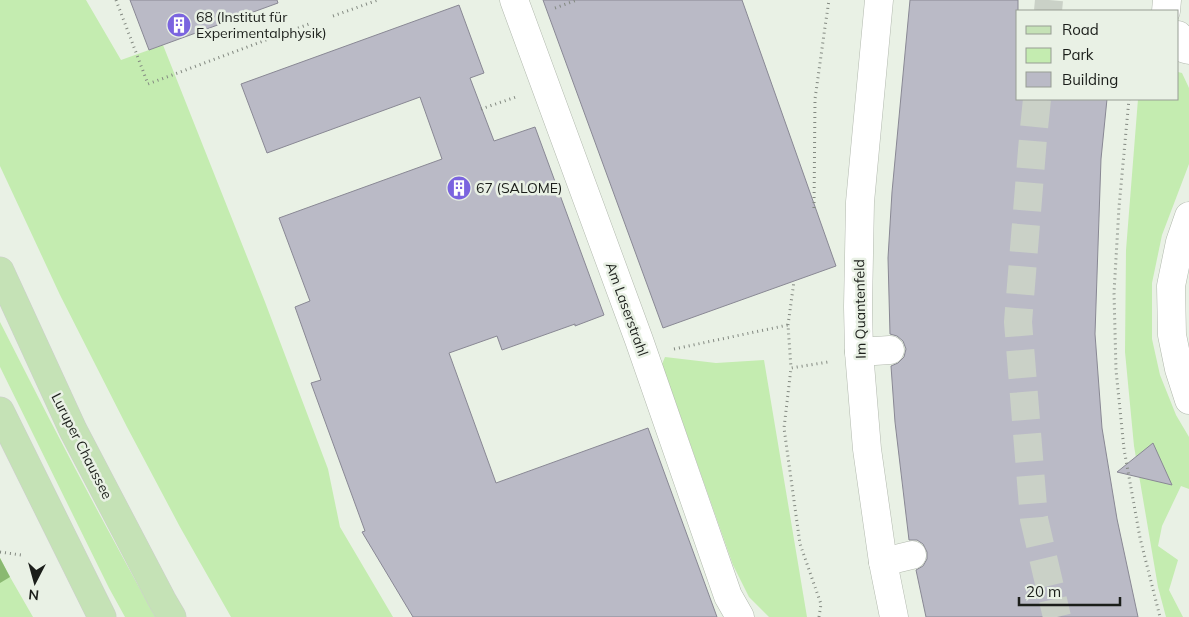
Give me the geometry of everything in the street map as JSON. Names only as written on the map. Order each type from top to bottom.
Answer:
[{"type":"main road","name":"Luruper Chaussee","points":[[0,271],[73,430],[172,617]]},
{"type":"main road","points":[[0,411],[102,617]]},
{"type":"lane","name":"Am Laserstrahl","points":[[514,0],[644,356],[728,596],[740,617]]},
{"type":"lane","name":"Im Quantenfeld","points":[[878,0],[860,202],[858,307],[867,449],[883,562],[894,617]]},
{"type":"lane","points":[[1179,37],[1185,49],[1189,50]]},
{"type":"lane","points":[[1189,216],[1180,242],[1171,286],[1172,335],[1179,369],[1189,400]]},
{"type":"lane","points":[[860,356],[890,350]]},
{"type":"lane","points":[[883,562],[912,555]]},
{"type":"path","points":[[116,0],[148,84],[309,24]]},
{"type":"path","points":[[333,16],[378,0]]},
{"type":"path","points":[[555,8],[575,0]]},
{"type":"path","points":[[814,208],[816,99],[829,0]]},
{"type":"path","points":[[482,109],[545,87]]},
{"type":"path","points":[[1129,100],[1119,207],[1114,293],[1116,370],[1124,449],[1140,538],[1160,617]]},
{"type":"path","points":[[794,281],[788,325],[791,368],[784,428],[800,544],[821,604],[819,617]]},
{"type":"path","points":[[644,356],[788,325]]},
{"type":"path","points":[[791,368],[860,356]]},
{"type":"path","points":[[0,552],[21,555]]},
{"type":"green space","points":[[0,0],[86,0],[121,60],[163,45],[265,302],[328,469],[340,527],[393,617],[231,617],[180,527],[127,427],[60,295],[0,166]]},
{"type":"green space","points":[[1179,72],[1182,73],[1189,88],[1189,164],[1162,235],[1152,283],[1152,339],[1160,375],[1176,415],[1189,437],[1189,489],[1181,486],[1162,526],[1158,546],[1178,560],[1169,590],[1183,617],[1166,617],[1158,587],[1134,446],[1125,352],[1126,250],[1138,100],[1179,100]]},
{"type":"green space","points":[[0,322],[115,544],[156,617],[125,617],[109,588],[0,367]]},
{"type":"green space","points":[[665,357],[716,363],[764,360],[807,617],[769,617],[749,597],[733,565],[662,364]]},
{"type":"green space","points":[[0,558],[10,577],[33,617],[0,617]]},
{"type":"green space","points":[[0,558],[10,577],[0,583]]},
{"type":"building","name":"68 (Institut für Experimentalphysik)","points":[[130,0],[277,0],[278,3],[149,50]]},
{"type":"building","points":[[543,0],[742,0],[836,266],[663,328]]},
{"type":"building","points":[[910,0],[1018,0],[1018,10],[1016,10],[1016,100],[1107,100],[1101,159],[1095,334],[1102,428],[1117,519],[1138,617],[926,617],[916,570],[923,566],[927,559],[927,552],[923,544],[917,540],[909,540],[895,422],[891,366],[898,363],[904,357],[906,349],[903,341],[897,336],[890,334],[888,258],[892,192]]},
{"type":"building","points":[[459,5],[484,73],[470,78],[494,141],[535,127],[604,315],[502,350],[497,336],[449,353],[496,483],[648,428],[717,617],[413,617],[362,532],[365,531],[311,383],[321,380],[295,307],[310,301],[279,218],[442,159],[420,97],[267,153],[241,84]]},
{"type":"building","points":[[1153,443],[1172,485],[1117,472]]},
{"type":"tunnel","points":[[1048,10],[1049,0]]},
{"type":"tunnel","points":[[1037,100],[1018,322],[1034,519],[1057,617]]},
{"type":"place","name":"68 (Institut für Experimentalphysik)","points":[[179,25]]},
{"type":"place","name":"67 (SALOME)","points":[[459,188]]}]
